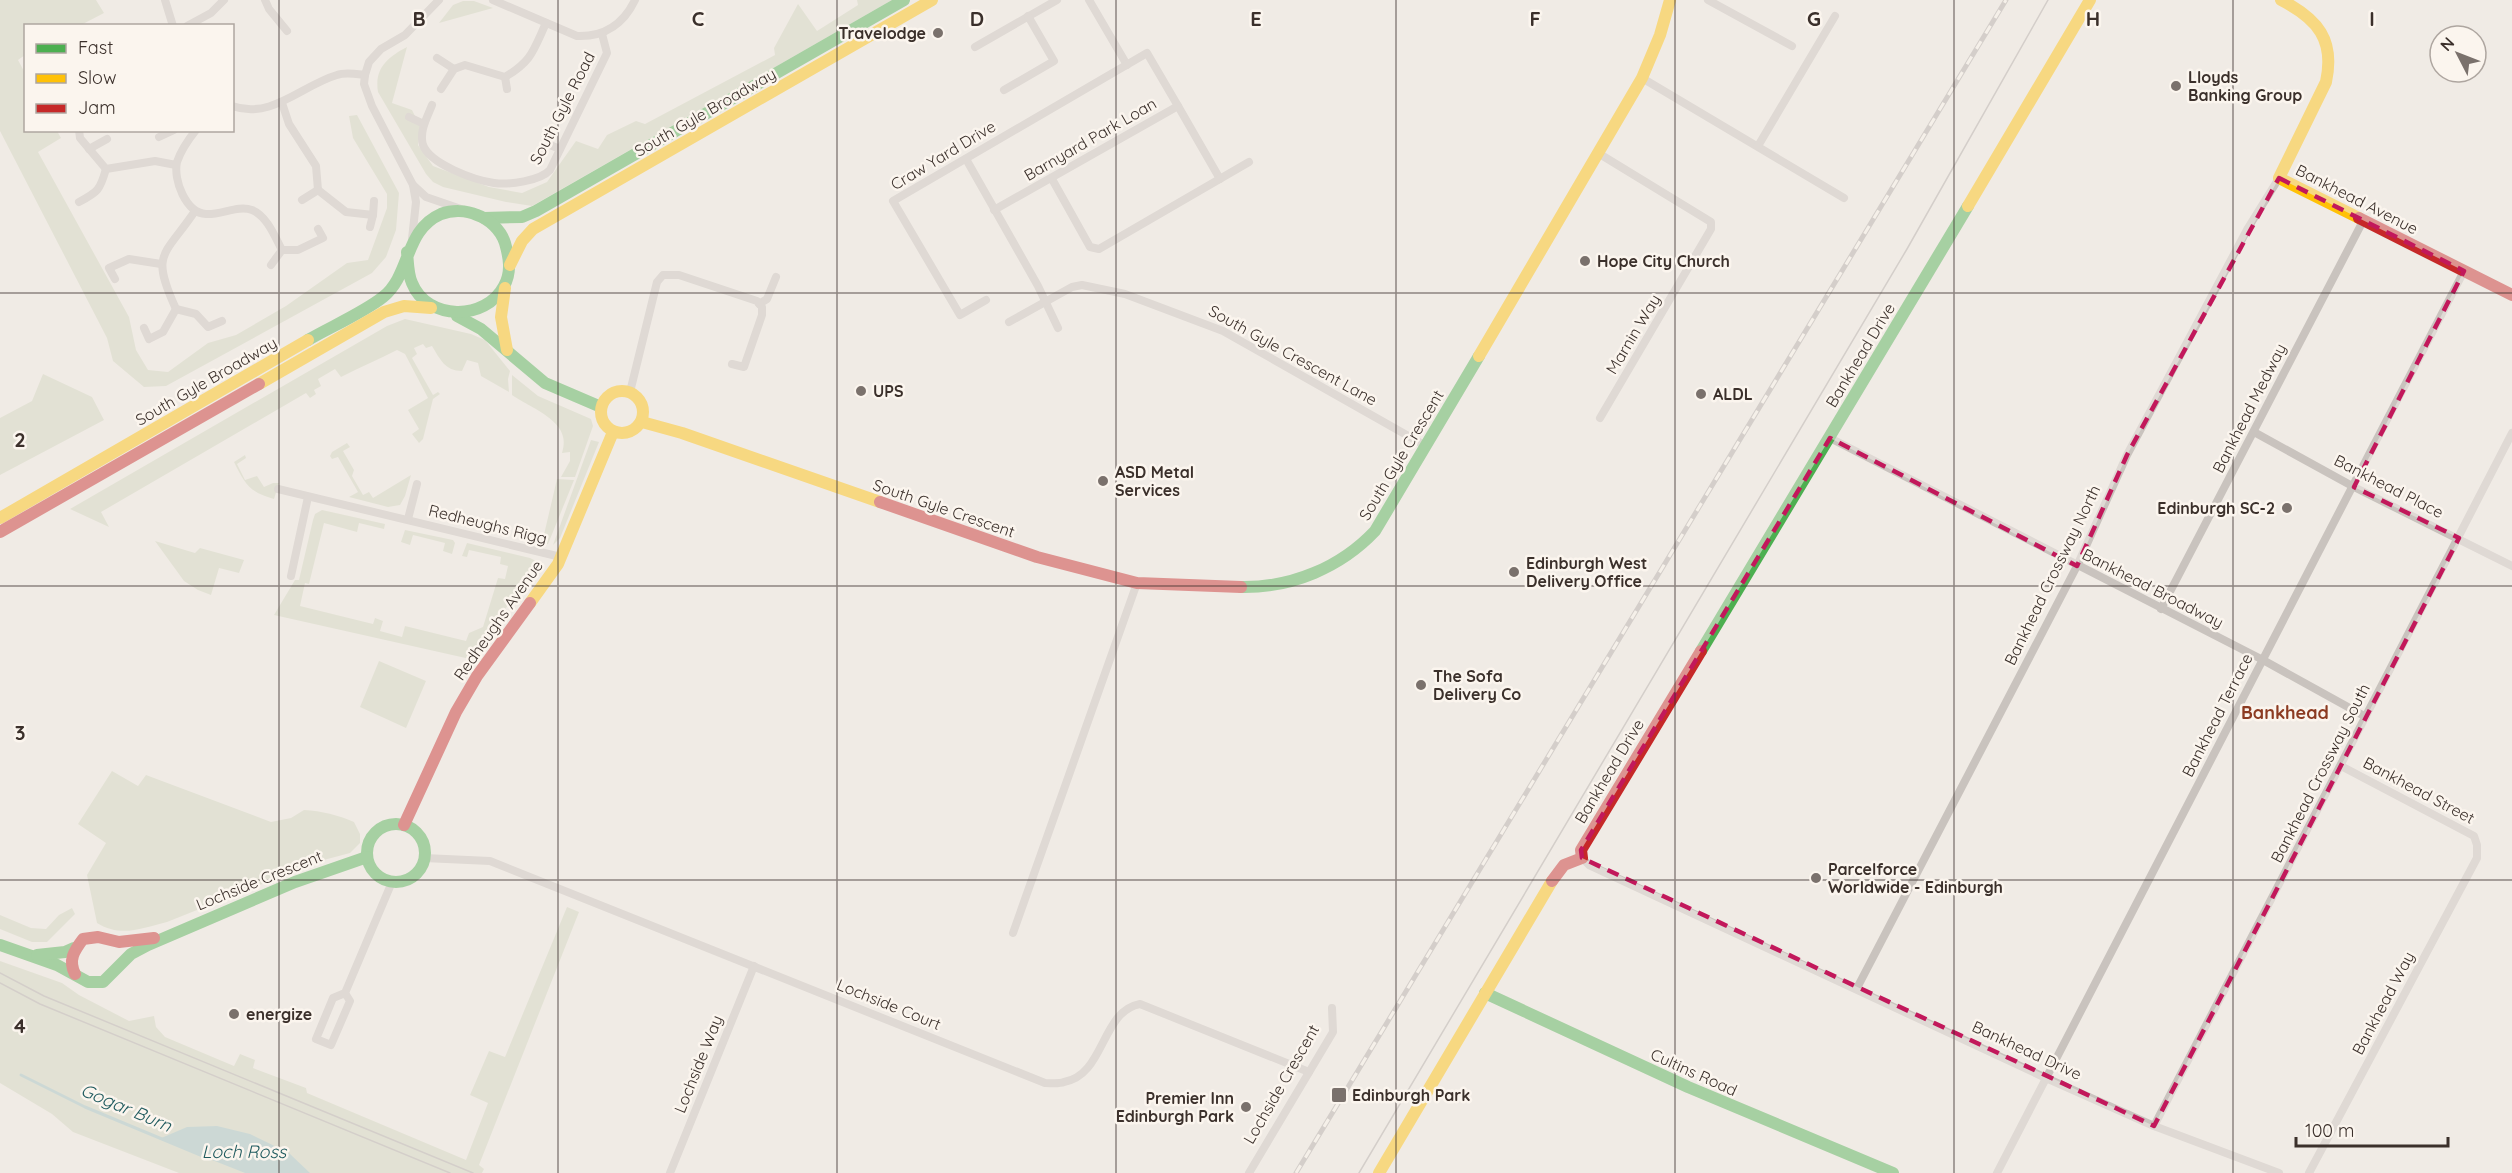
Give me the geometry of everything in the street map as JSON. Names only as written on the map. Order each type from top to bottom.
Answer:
[{"type":"street","points":[[165,0],[172,24]]},
{"type":"street","points":[[191,24],[211,14],[224,0]]},
{"type":"street","points":[[266,0],[269,9],[287,31]]},
{"type":"street","points":[[439,0],[405,35],[381,49],[369,62],[363,84],[372,106],[414,185],[426,197],[467,212]]},
{"type":"street","points":[[493,0],[514,4],[546,23],[577,36],[602,34]]},
{"type":"street","name":"South Gyle Road","points":[[432,105],[424,124],[423,143],[428,155],[443,165],[495,183],[544,177],[550,170],[607,53],[602,34],[621,21],[635,0]]},
{"type":"street","name":"South Gyle Broadway","points":[[484,218],[522,217],[536,211],[904,0]]},
{"type":"street","name":"South Gyle Broadway","points":[[0,532],[384,312],[404,306],[432,308],[454,314],[470,313],[484,307],[496,297],[505,284],[510,266],[522,241],[533,229],[932,0]]},
{"type":"street","points":[[975,47],[1057,0]]},
{"type":"street","points":[[1089,0],[1127,65]]},
{"type":"street","name":"South Gyle Crescent","points":[[642,422],[682,433],[971,536],[1055,562],[1137,583],[1250,587],[1287,582],[1322,570],[1341,561],[1362,545],[1375,531],[1642,78],[1660,36],[1670,0]]},
{"type":"street","points":[[1708,0],[1792,46]]},
{"type":"street","name":"Bankhead Drive","points":[[2062,44],[2081,0]]},
{"type":"street","name":"Bankhead Drive","points":[[2090,0],[1830,438],[1581,850],[1582,858],[1588,865],[1857,988],[2046,1078],[2154,1125],[2279,1173]]},
{"type":"street","name":"Bankhead Avenue","points":[[2281,0],[2305,12],[2318,27],[2326,44],[2330,66],[2326,82],[2279,178],[2512,295]]},
{"type":"street","points":[[1004,90],[1054,62],[1028,16]]},
{"type":"street","points":[[1758,146],[1835,16]]},
{"type":"street","points":[[505,77],[530,59],[546,23]]},
{"type":"street","name":"Craw Yard Drive","points":[[986,300],[960,315],[893,201],[1147,53]]},
{"type":"street","name":"Barnyard Park Loan","points":[[994,210],[1178,106],[1147,53]]},
{"type":"street","points":[[437,58],[454,69]]},
{"type":"street","points":[[441,89],[454,69],[465,65],[505,77]]},
{"type":"street","points":[[234,106],[249,109],[282,103],[325,79],[340,74],[364,75]]},
{"type":"street","points":[[505,77],[507,89]]},
{"type":"street","points":[[1642,78],[1845,198]]},
{"type":"street","points":[[282,103],[289,124],[316,166],[318,190],[346,212],[373,215]]},
{"type":"street","points":[[1178,106],[1220,179]]},
{"type":"street","points":[[409,117],[424,124]]},
{"type":"street","points":[[79,132],[80,138],[106,169]]},
{"type":"street","points":[[159,137],[171,132]]},
{"type":"street","points":[[179,132],[189,139]]},
{"type":"street","points":[[194,132],[181,152],[176,165],[181,189],[195,211],[211,214],[253,210],[267,223],[282,250]]},
{"type":"street","points":[[89,150],[106,139]]},
{"type":"street","points":[[545,143],[560,149]]},
{"type":"street","name":"Marnin Way","points":[[1598,153],[1711,222],[1711,229],[1600,418]]},
{"type":"street","points":[[966,159],[1058,328]]},
{"type":"street","points":[[106,169],[155,161],[176,165]]},
{"type":"street","points":[[1052,179],[1090,247],[1099,249],[1249,162]]},
{"type":"street","points":[[79,202],[96,193],[101,187],[106,169]]},
{"type":"street","name":"Bankhead Crossway North","points":[[1857,988],[2076,566],[2127,455],[2248,228],[2279,178]]},
{"type":"street","points":[[414,185],[416,202],[406,268],[411,284],[420,298],[432,308]]},
{"type":"street","points":[[302,200],[318,190]]},
{"type":"street","points":[[370,227],[374,201]]},
{"type":"street","points":[[176,309],[165,283],[161,264],[167,249],[195,211]]},
{"type":"street","name":"South Gyle Broadway","points":[[0,518],[383,297],[393,285],[409,246],[421,226],[435,217],[450,212],[467,212],[484,218],[504,238],[510,266]]},
{"type":"street","name":"Bankhead Medway","points":[[2161,609],[2364,220]]},
{"type":"street","points":[[282,250],[298,250],[323,238],[318,228]]},
{"type":"street","points":[[272,265],[282,250]]},
{"type":"street","points":[[115,279],[109,268],[129,259],[161,264]]},
{"type":"street","name":"Bankhead Terrace","points":[[1997,1173],[2464,272]]},
{"type":"street","points":[[630,392],[657,282],[663,275],[679,275],[759,304]]},
{"type":"street","points":[[759,304],[767,299],[776,277]]},
{"type":"street","points":[[505,284],[501,317],[507,350]]},
{"type":"street","name":"South Gyle Crescent Lane","points":[[1009,322],[1072,287],[1082,285],[1125,294],[1223,331],[1426,446]]},
{"type":"street","points":[[732,364],[744,368],[762,315],[759,304]]},
{"type":"street","points":[[176,309],[196,314],[208,327],[222,321]]},
{"type":"street","points":[[144,328],[149,339],[163,332],[176,309]]},
{"type":"street","points":[[454,314],[482,328],[539,379],[562,391],[601,406]]},
{"type":"street","points":[[623,390],[630,392],[636,396],[644,408],[642,422],[626,434],[613,432],[604,424],[601,406],[609,395],[623,390]]},
{"type":"street","name":"Redheughs Avenue","points":[[405,825],[456,712],[477,676],[549,578],[561,557],[613,432]]},
{"type":"street","name":"Bankhead Place","points":[[2254,432],[2354,487],[2512,566]]},
{"type":"street","name":"Bankhead Crossway South","points":[[2154,1125],[2512,433]]},
{"type":"street","name":"Bankhead Broadway","points":[[1830,438],[2263,660],[2366,717]]},
{"type":"street","name":"Redheughs Rigg","points":[[408,519],[417,484]]},
{"type":"street","name":"Redheughs Rigg","points":[[278,489],[561,557]]},
{"type":"street","points":[[291,576],[308,497]]},
{"type":"street","points":[[1013,933],[1137,583]]},
{"type":"street","name":"Bankhead Street","points":[[2341,766],[2474,836],[2477,845]]},
{"type":"street","points":[[390,824],[405,825],[421,838],[425,851],[422,865],[413,877],[392,882],[373,871],[367,857],[368,843],[376,831],[390,824]]},
{"type":"street","name":"Bankhead Way","points":[[2309,1173],[2477,858],[2477,845]]},
{"type":"street","name":"Lochside Crescent","points":[[0,945],[33,955],[75,974],[83,981],[101,983],[112,975],[117,965],[130,953],[164,936],[296,880],[367,857]]},
{"type":"street","name":"Lochside Court","points":[[424,858],[490,861],[1046,1083],[1066,1082],[1082,1075],[1119,1016],[1132,1005],[1140,1004],[1309,1072]]},
{"type":"street","points":[[1379,1173],[1560,870],[1569,862],[1582,858]]},
{"type":"street","points":[[345,993],[350,1001],[331,1045],[316,1039],[333,999],[345,993],[392,882]]},
{"type":"street","name":"Lochside Crescent","points":[[33,955],[51,954],[74,948],[88,937],[119,942],[164,936]]},
{"type":"street","points":[[108,941],[117,951],[117,965]]},
{"type":"street","points":[[74,948],[71,959],[75,974]]},
{"type":"street","name":"Lochside Way","points":[[670,1173],[754,966]]},
{"type":"street","name":"Cultins Road","points":[[1485,993],[1562,1031],[1740,1110],[1893,1173]]},
{"type":"street","name":"Lochside Crescent","points":[[1249,1173],[1333,1032],[1332,1008]]},
{"type":"highlighted area","points":[[2279,178],[2464,271],[2354,487],[2459,538],[2154,1126],[1582,858],[1581,850],[1830,438],[2077,566],[2127,455]]},
{"type":"green space","points":[[0,0],[96,0],[104,13],[83,24],[24,24],[24,56],[18,60],[24,71],[24,132],[58,132],[61,138],[38,152],[129,317],[136,350],[148,370],[168,372],[208,343],[236,335],[286,306],[347,263],[368,260],[387,208],[387,194],[353,138],[349,116],[357,115],[399,193],[396,230],[386,257],[372,273],[166,386],[144,387],[113,361],[107,338],[0,131]]},
{"type":"green space","points":[[857,0],[892,0],[532,206],[443,187],[433,182],[426,174],[378,92],[380,70],[388,59],[407,47],[392,103],[412,110],[420,126],[418,145],[433,166],[489,187],[522,193],[547,182],[576,141],[598,149],[607,135],[636,121],[645,124],[775,55],[774,48],[798,4],[817,31],[858,5]]},
{"type":"green space","points":[[463,1],[474,1],[493,8],[439,23],[453,5]]},
{"type":"green space","points":[[405,319],[471,334],[485,340],[510,371],[509,392],[481,376],[478,363],[467,360],[462,371],[451,369],[447,367],[432,346],[426,348],[423,344],[414,348],[417,354],[412,358],[433,395],[438,392],[440,394],[433,399],[423,439],[419,443],[412,434],[419,429],[408,410],[428,398],[405,354],[397,350],[341,377],[335,369],[318,379],[321,386],[314,390],[316,394],[310,398],[306,393],[101,512],[109,527],[70,509],[387,326]]},
{"type":"green space","points":[[43,374],[92,397],[104,420],[0,475],[0,418],[32,401]]},
{"type":"green space","points":[[512,375],[538,396],[591,419],[593,426],[575,477],[561,477],[570,461],[570,452],[562,453],[564,442],[562,433],[549,418],[512,395]]},
{"type":"green space","points":[[591,440],[599,442],[560,538],[553,545]]},
{"type":"green space","points":[[347,443],[350,447],[343,451],[354,470],[352,476],[363,495],[369,492],[373,498],[411,475],[400,505],[388,507],[349,497],[358,492],[338,457],[332,459],[330,456],[332,452]]},
{"type":"green space","points":[[245,455],[246,458],[237,464],[245,480],[257,476],[264,487],[279,483],[274,499],[253,490],[245,482],[234,462]]},
{"type":"green space","points":[[557,479],[574,480],[548,544],[542,543]]},
{"type":"green space","points":[[322,510],[385,524],[384,529],[359,523],[357,532],[324,523],[309,584],[305,583],[300,606],[373,624],[375,618],[383,621],[380,631],[402,637],[405,626],[466,641],[469,633],[483,627],[498,578],[505,579],[508,566],[500,564],[501,557],[469,550],[467,557],[462,556],[467,543],[530,558],[537,564],[470,659],[274,615],[295,580],[299,580],[313,520],[315,514]]},
{"type":"green space","points":[[405,530],[453,540],[455,543],[452,554],[443,551],[445,543],[413,535],[410,545],[401,542]]},
{"type":"green space","points":[[155,541],[195,553],[200,548],[244,560],[239,573],[219,568],[211,595],[184,581]]},
{"type":"green space","points":[[379,661],[426,681],[406,728],[360,707]]},
{"type":"green space","points":[[112,771],[138,786],[146,775],[271,822],[291,818],[304,810],[336,815],[354,822],[360,834],[360,843],[350,853],[320,861],[167,922],[123,931],[106,928],[97,923],[87,875],[106,843],[78,824]]},
{"type":"green space","points":[[567,907],[579,912],[479,1165],[484,1169],[482,1173],[179,1173],[73,1132],[52,1114],[0,1083],[0,961],[62,983],[79,995],[129,1021],[154,1016],[156,1027],[165,1037],[234,1066],[240,1054],[255,1060],[253,1068],[306,1088],[307,1093],[466,1160],[488,1103],[470,1095],[489,1051],[505,1057]]},
{"type":"green space","points":[[72,908],[75,914],[47,942],[32,942],[0,929],[0,915],[31,928],[46,929],[59,915]]},
{"type":"water","name":"Loch Ross","points":[[217,1126],[250,1134],[289,1153],[310,1173],[245,1173],[159,1139],[187,1127]]},
{"type":"waterway","name":"Gogar Burn","points":[[21,1075],[85,1107],[210,1159]]},
{"type":"tram line","points":[[1359,1173],[1907,249],[2048,0]]},
{"type":"tram line","points":[[0,973],[44,996],[473,1173]]},
{"type":"tram line","points":[[0,983],[40,1004],[450,1173]]},
{"type":"railway","points":[[1296,1173],[2006,0]]},
{"type":"traffic: fast","points":[[484,218],[522,217],[536,211],[904,0]]},
{"type":"traffic: fast","points":[[1701,651],[1968,206]]},
{"type":"traffic: fast","points":[[308,340],[383,297],[399,277],[404,265],[409,253],[414,241],[420,231],[429,221],[441,214],[454,211],[468,212],[490,222],[501,234],[505,243],[509,259],[508,275],[504,286],[484,306],[457,312],[443,310],[430,304],[420,295],[411,280],[408,268],[408,260],[407,256],[407,252]]},
{"type":"traffic: fast","points":[[457,316],[481,329],[545,383],[601,407]]},
{"type":"traffic: fast","points":[[1241,587],[1279,584],[1314,573],[1331,565],[1362,544],[1375,531],[1479,356]]},
{"type":"traffic: fast","points":[[390,824],[402,824],[417,832],[425,847],[425,853],[425,859],[417,874],[402,882],[390,882],[375,874],[367,859],[367,847],[375,832],[390,824]]},
{"type":"traffic: fast","points":[[0,945],[57,965],[88,982],[103,982],[131,954],[148,945],[295,882],[367,857]]},
{"type":"traffic: fast","points":[[37,955],[65,952],[74,948]]},
{"type":"traffic: fast","points":[[1485,993],[1688,1087],[1893,1173]]},
{"type":"traffic: slow","points":[[510,265],[522,241],[533,229],[932,0]]},
{"type":"traffic: slow","points":[[1479,356],[1642,78],[1660,35],[1670,0]]},
{"type":"traffic: slow","points":[[1968,206],[2090,0]]},
{"type":"traffic: slow","points":[[2281,0],[2305,15],[2321,32],[2328,54],[2328,67],[2326,82],[2279,178],[2359,218]]},
{"type":"traffic: slow","points":[[505,288],[501,317],[507,350]]},
{"type":"traffic: slow","points":[[259,384],[384,312],[404,306],[431,308]]},
{"type":"traffic: slow","points":[[0,518],[308,340]]},
{"type":"traffic: slow","points":[[622,391],[630,392],[637,397],[642,404],[643,412],[642,420],[637,427],[630,432],[622,433],[614,432],[607,427],[602,420],[601,412],[602,404],[607,397],[614,392],[622,391]]},
{"type":"traffic: slow","points":[[642,422],[682,433],[880,502]]},
{"type":"traffic: slow","points":[[530,603],[558,564],[613,432]]},
{"type":"traffic: slow","points":[[1379,1173],[1552,881]]},
{"type":"traffic: jam","points":[[2359,218],[2512,295]]},
{"type":"traffic: jam","points":[[0,532],[259,384]]},
{"type":"traffic: jam","points":[[880,502],[1037,557],[1137,583],[1241,587]]},
{"type":"traffic: jam","points":[[404,825],[456,712],[477,676],[530,603]]},
{"type":"traffic: jam","points":[[1552,881],[1564,865],[1582,858],[1581,850],[1701,651]]},
{"type":"traffic: jam","points":[[75,974],[72,964],[73,956],[83,939],[98,937],[119,942],[154,938]]},
{"type":"place","name":"Travelodge","points":[[938,33]]},
{"type":"place","name":"Lloyds Banking Group","points":[[2176,86]]},
{"type":"place","name":"Hope City Church","points":[[1585,261]]},
{"type":"place","name":"UPS","points":[[861,391]]},
{"type":"place","name":"ALDL","points":[[1701,394]]},
{"type":"place","name":"ASD Metal Services","points":[[1103,481]]},
{"type":"place","name":"Edinburgh SC-2","points":[[2287,508]]},
{"type":"place","name":"Edinburgh West Delivery Office","points":[[1514,572]]},
{"type":"place","name":"The Sofa Delivery Co","points":[[1421,685]]},
{"type":"place","name":"Parcelforce Worldwide - Edinburgh","points":[[1816,878]]},
{"type":"place","name":"energize","points":[[234,1014]]},
{"type":"place","name":"Edinburgh Park","points":[[1339,1095]]},
{"type":"place","name":"Premier Inn Edinburgh Park","points":[[1246,1107]]},
{"type":"district","name":"Bankhead","points":[[2285,713]]}]
